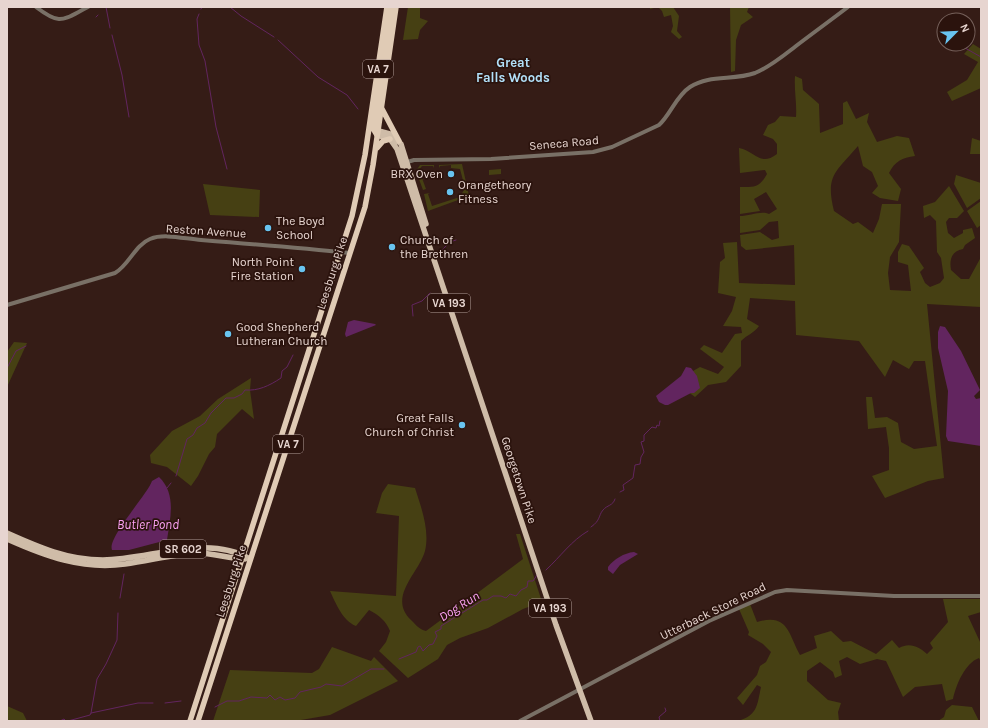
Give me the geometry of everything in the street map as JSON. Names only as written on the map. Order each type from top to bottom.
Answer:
[{"type":"highway","name":"Leesburg Pike","points":[[198,721],[365,207],[375,154],[375,131],[387,7]]},
{"type":"highway","points":[[375,131],[391,7]]},
{"type":"highway","name":"Leesburg Pike","points":[[190,721],[341,252],[359,190],[381,107],[396,7]]},
{"type":"highway","points":[[381,107],[399,141]]},
{"type":"highway","points":[[375,154],[380,142],[390,139]]},
{"type":"main road","points":[[375,131],[390,139]]},
{"type":"main road","points":[[375,131],[390,134],[399,141]]},
{"type":"main road","name":"Georgetown Pike","points":[[390,139],[396,146],[405,163]]},
{"type":"main road","name":"Georgetown Pike","points":[[399,141],[405,163],[423,211],[430,244],[531,552],[591,721]]},
{"type":"main road","name":"SR 602","points":[[7,533],[45,550],[84,559],[122,559],[197,548],[219,550],[250,559]]},
{"type":"main road","name":"SR 602","points":[[7,539],[54,559],[90,565],[124,564],[199,553],[213,553],[243,557]]},
{"type":"street","points":[[36,7],[50,18],[60,20],[88,7]]},
{"type":"street","name":"Seneca Road","points":[[405,163],[540,156],[602,150],[659,125],[666,118],[680,96],[688,88],[698,82],[708,79],[742,76],[766,68],[848,7]]},
{"type":"street","name":"Reston Avenue","points":[[7,305],[115,273],[124,267],[143,244],[154,238],[177,238],[287,246],[350,253]]},
{"type":"street","name":"Utterback Store Road","points":[[520,721],[709,621],[775,592],[787,590],[894,596],[981,596]]},
{"type":"shaded area","points":[[408,7],[420,7],[420,18],[428,21],[420,30],[418,39],[403,40]]},
{"type":"shaded area","points":[[658,7],[673,7],[679,16],[677,31],[682,37],[679,39],[671,32],[673,26],[671,15],[664,17],[662,11]]},
{"type":"shaded area","points":[[730,7],[749,7],[747,12],[753,17],[741,25],[736,40],[735,71],[731,72]]},
{"type":"shaded area","points":[[976,46],[981,49],[981,88],[952,101],[947,92],[967,80],[978,62],[964,54],[966,52],[976,52]]},
{"type":"shaded area","points":[[795,76],[802,79],[803,90],[819,104],[820,133],[843,124],[843,103],[847,101],[856,119],[869,113],[867,122],[877,142],[897,136],[909,138],[915,156],[899,161],[889,173],[901,189],[898,201],[880,198],[872,193],[878,186],[872,172],[863,166],[858,146],[838,168],[832,181],[831,189],[834,211],[853,224],[858,222],[873,233],[879,219],[882,204],[901,204],[899,242],[890,257],[888,273],[890,290],[911,291],[908,265],[898,262],[898,252],[902,244],[909,246],[924,268],[920,272],[925,283],[930,287],[940,283],[944,278],[941,258],[937,252],[936,221],[930,215],[924,218],[923,206],[935,202],[949,186],[964,211],[957,218],[949,218],[946,222],[948,233],[954,238],[963,233],[963,230],[972,228],[975,238],[965,245],[963,249],[959,250],[952,256],[950,262],[951,270],[961,279],[969,279],[981,257],[981,307],[927,304],[944,478],[928,481],[885,498],[872,476],[889,470],[889,448],[886,427],[868,429],[866,397],[872,397],[875,418],[887,417],[898,423],[901,442],[914,449],[937,446],[925,361],[914,361],[909,369],[893,360],[885,377],[859,341],[796,335],[795,301],[750,298],[747,319],[759,326],[741,341],[741,366],[726,382],[708,385],[695,397],[687,391],[693,371],[700,367],[718,374],[724,367],[700,349],[704,345],[722,353],[735,334],[742,333],[741,327],[723,326],[732,311],[736,297],[718,293],[720,262],[725,258],[723,243],[737,242],[739,283],[795,285],[794,245],[746,250],[741,246],[740,235],[760,232],[772,240],[779,238],[778,221],[769,222],[760,230],[740,233],[740,216],[759,213],[769,214],[777,209],[766,192],[754,199],[760,211],[740,214],[740,187],[756,186],[762,182],[767,174],[765,170],[740,173],[739,148],[762,159],[771,158],[777,154],[777,144],[773,139],[763,135],[768,125],[775,122],[780,116],[796,117]]},
{"type":"shaded area","points":[[972,138],[981,141],[981,154],[970,154]]},
{"type":"shaded area","points":[[462,164],[469,196],[428,211],[424,194],[430,193],[428,194],[432,206],[460,197],[465,188],[460,169],[451,168],[451,165],[440,166],[439,168],[439,165]]},
{"type":"shaded area","points":[[420,165],[434,165],[434,168],[433,166],[422,166],[419,170],[426,189],[423,190],[416,171]]},
{"type":"shaded area","points":[[501,169],[501,174],[489,175],[489,170]]},
{"type":"shaded area","points":[[956,175],[981,183],[981,198],[967,208],[954,184]]},
{"type":"shaded area","points":[[203,184],[260,190],[259,217],[210,215]]},
{"type":"shaded area","points":[[981,201],[981,225],[977,228],[967,211]]},
{"type":"shaded area","points":[[14,342],[27,343],[7,387],[7,352]]},
{"type":"shaded area","points":[[251,378],[250,390],[254,419],[242,409],[217,434],[215,447],[209,454],[191,486],[167,467],[151,463],[150,455],[172,431],[200,416],[218,399]]},
{"type":"shaded area","points":[[388,484],[415,488],[426,527],[425,551],[403,594],[402,603],[404,611],[418,627],[426,631],[523,559],[516,534],[520,534],[542,602],[523,609],[488,628],[460,638],[447,645],[438,659],[408,678],[379,651],[386,642],[390,631],[384,621],[369,610],[356,626],[351,624],[340,612],[330,591],[396,596],[399,516],[376,513],[382,493]]},
{"type":"shaded area","points":[[943,599],[981,599],[981,612],[968,616],[981,644],[981,662],[979,658],[965,669],[956,687],[953,699],[946,701],[942,684],[915,687],[903,697],[886,661],[877,659],[860,664],[847,657],[839,661],[842,675],[835,678],[833,672],[820,662],[807,671],[807,681],[828,700],[841,703],[838,712],[839,721],[738,721],[745,719],[756,708],[761,687],[757,685],[743,705],[737,698],[757,675],[760,666],[766,662],[771,652],[763,644],[748,635],[749,632],[739,609],[750,604],[757,622],[775,620],[781,623],[786,627],[800,655],[817,648],[814,636],[831,631],[843,642],[851,641],[876,654],[892,640],[899,648],[911,645],[921,649],[927,654],[933,648],[930,643],[948,622]]},
{"type":"shaded area","points":[[332,647],[371,661],[374,657],[398,681],[330,715],[295,721],[213,721],[230,670],[312,673],[319,669]]},
{"type":"shaded area","points":[[952,705],[972,707],[979,721],[938,721],[944,717],[946,710]]},
{"type":"shaded area","points":[[7,706],[23,713],[27,721],[7,721]]},
{"type":"water","points":[[354,320],[376,325],[346,337],[345,334],[348,322]]},
{"type":"water","points":[[940,326],[945,327],[961,351],[980,390],[974,396],[976,399],[981,398],[981,446],[948,441],[946,436],[948,391],[938,348],[938,332]]},
{"type":"water","points":[[686,367],[691,368],[697,376],[700,388],[694,393],[691,393],[668,405],[659,402],[656,396],[681,376]]},
{"type":"water","name":"Butler Pond","points":[[159,477],[165,484],[170,499],[171,515],[167,540],[129,550],[112,550],[112,544],[115,536],[152,481]]},
{"type":"water","points":[[634,552],[638,554],[620,565],[613,574],[608,570],[610,564],[616,559]]},
{"type":"waterway","points":[[106,7],[110,28]]},
{"type":"waterway","points":[[230,7],[241,16],[274,37]]},
{"type":"waterway","points":[[199,14],[197,19],[199,45],[205,61],[216,127],[227,169]]},
{"type":"waterway","points":[[112,35],[122,75],[129,117]]},
{"type":"waterway","points":[[278,40],[318,77],[347,95],[358,109]]},
{"type":"waterway","points":[[972,52],[981,57]]},
{"type":"waterway","points":[[442,250],[450,242],[456,240]]},
{"type":"waterway","points":[[413,316],[412,305],[422,301],[430,293]]},
{"type":"waterway","points":[[7,368],[16,351],[26,346]]},
{"type":"waterway","points":[[176,476],[187,439],[193,435],[197,428],[205,423],[211,413],[226,398],[234,398],[242,394],[245,390],[254,390],[281,378],[282,371],[287,367],[293,355]]},
{"type":"waterway","name":"Dog Run","points":[[620,492],[624,490],[623,485],[633,478],[635,465],[640,464],[641,457],[644,452],[641,442],[644,441],[644,435],[652,427],[656,428],[657,425],[659,426],[660,421]]},
{"type":"waterway","points":[[167,488],[171,483]]},
{"type":"waterway","name":"Dog Run","points":[[591,527],[598,520],[601,512],[613,503],[615,499]]},
{"type":"waterway","name":"Dog Run","points":[[546,570],[571,544],[588,531]]},
{"type":"waterway","points":[[120,598],[124,574]]},
{"type":"waterway","name":"Dog Run","points":[[399,659],[416,652],[420,646],[423,651],[429,645],[433,644],[437,636],[435,632],[441,629],[441,626],[483,600],[487,600],[493,596],[501,596],[506,598],[510,594],[516,596],[521,590],[527,587],[528,581],[533,581],[537,575]]},
{"type":"waterway","points":[[91,713],[97,679],[117,640],[118,613]]},
{"type":"waterway","name":"Dog Run","points":[[215,707],[227,701],[239,701],[251,697],[267,698],[270,695],[275,700],[280,697],[285,700],[295,698],[300,692],[321,687],[326,684],[342,686],[371,669],[384,669]]},
{"type":"waterway","name":"Dog Run","points":[[165,703],[181,701]]},
{"type":"waterway","points":[[68,721],[90,715],[91,713],[138,703],[153,703]]},
{"type":"waterway","points":[[660,721],[659,717],[666,711],[665,708]]},
{"type":"waterway","points":[[60,721],[64,719],[66,721]]},
{"type":"place","name":"BRX Oven","points":[[451,174]]},
{"type":"place","name":"Orangetheory Fitness","points":[[450,192]]},
{"type":"place","name":"The Boyd School","points":[[268,228]]},
{"type":"place","name":"Church of the Brethren","points":[[392,247]]},
{"type":"place","name":"North Point Fire Station","points":[[302,269]]},
{"type":"place","name":"Good Shepherd Lutheran Church","points":[[228,334]]},
{"type":"place","name":"Great Falls Church of Christ","points":[[462,425]]},
{"type":"district","name":"Great Falls Woods","points":[[513,70]]}]
